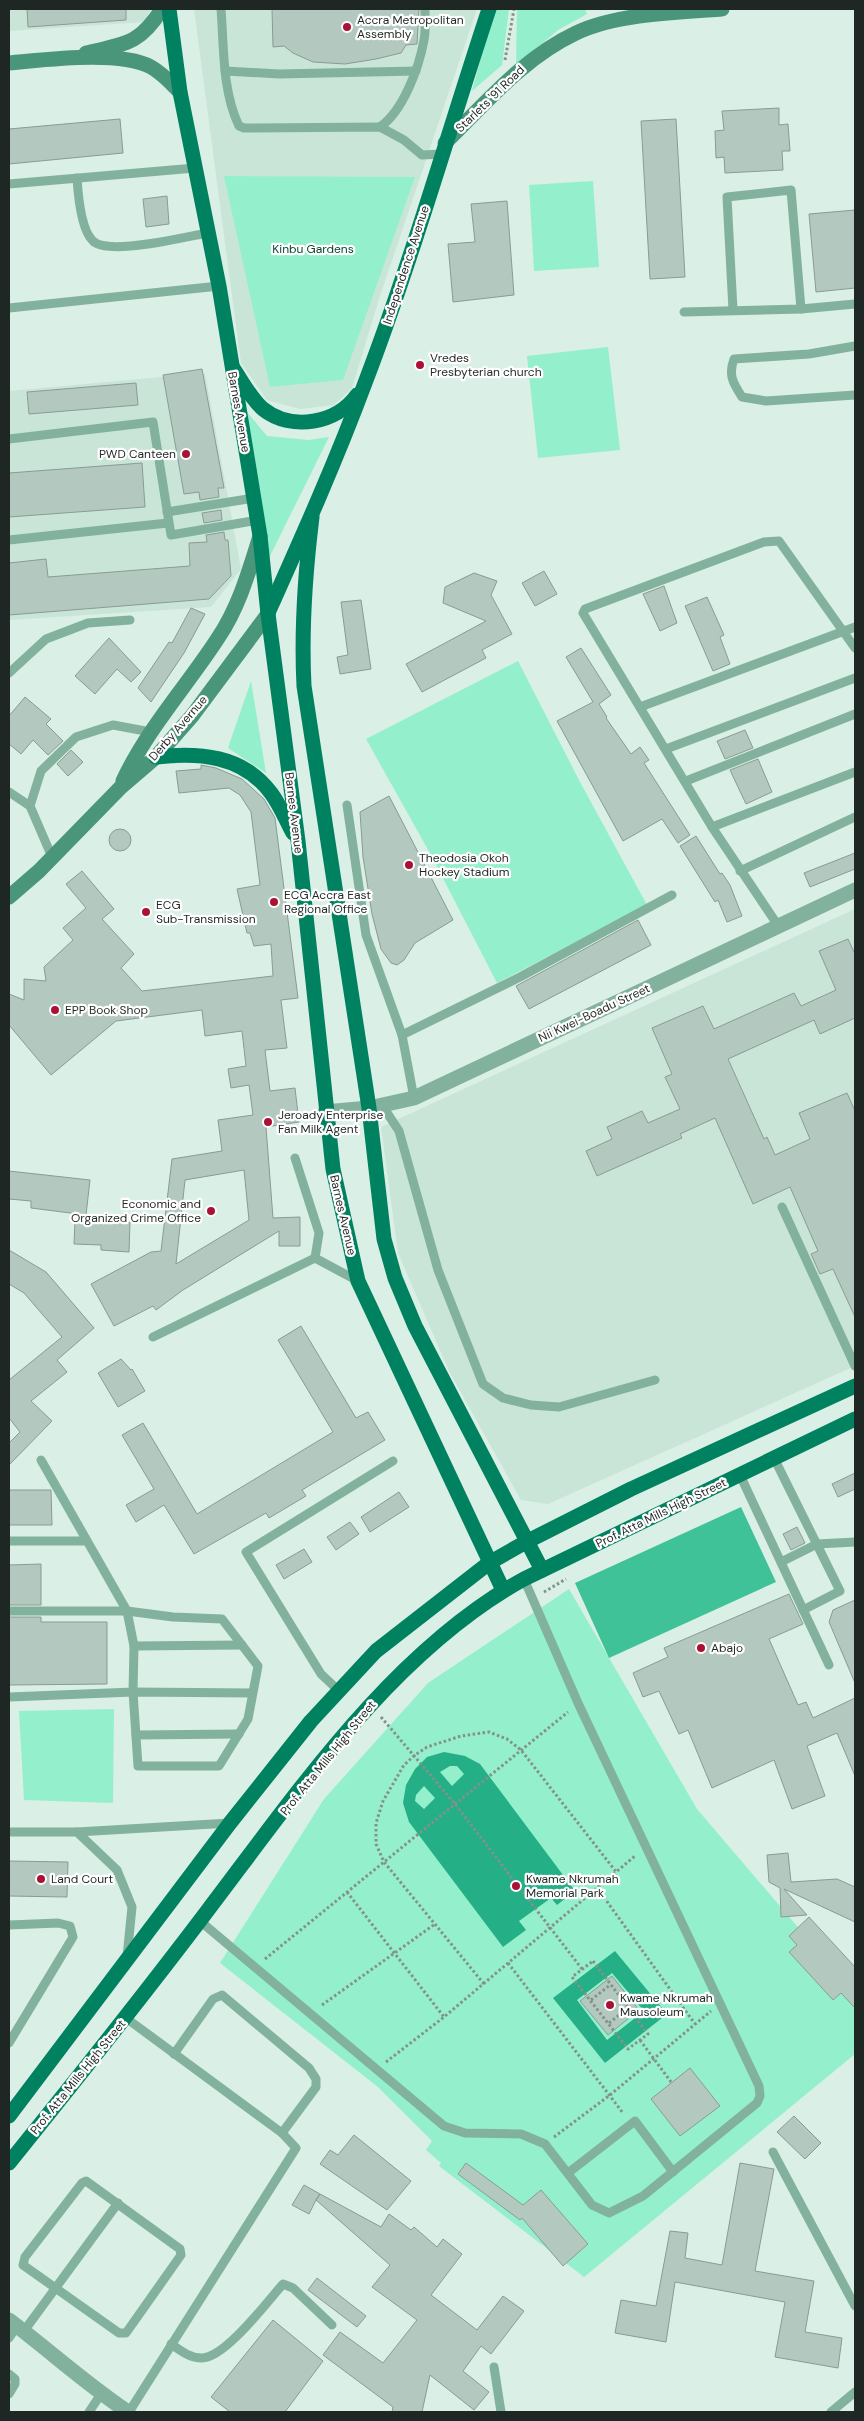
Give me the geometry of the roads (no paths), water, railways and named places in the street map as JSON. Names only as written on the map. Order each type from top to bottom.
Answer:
[{"type":"main road","points":[[62,58],[129,43],[149,28],[162,9]]},
{"type":"main road","name":"Barnes Avenue","points":[[169,9],[180,92],[219,286],[230,365],[258,520],[268,614],[298,841],[325,1112],[333,1169],[358,1281],[503,1590]]},
{"type":"main road","name":"Independence Avenue","points":[[312,517],[365,383],[409,259],[489,9]]},
{"type":"main road","name":"Starlets '91 Road","points":[[656,9],[678,12]]},
{"type":"main road","name":"Starlets '91 Road","points":[[443,148],[501,86],[536,56],[576,32],[611,22],[678,12],[722,9]]},
{"type":"main road","points":[[9,63],[62,58],[129,60],[150,66],[180,92]]},
{"type":"main road","points":[[230,365],[263,408],[278,416],[304,422],[329,418],[350,405],[365,383]]},
{"type":"main road","points":[[312,517],[303,591],[301,638],[304,686],[376,1107],[384,1239],[395,1278],[415,1326],[542,1570]]},
{"type":"main road","name":"Derby Avernue","points":[[121,787],[156,757],[192,716],[268,614],[312,517]]},
{"type":"main road","name":"Derby Avernue","points":[[121,787],[137,751],[218,638],[233,613],[260,536]]},
{"type":"main road","points":[[156,757],[205,755],[225,759],[242,768],[259,779],[271,793],[298,841]]},
{"type":"main road","points":[[9,897],[52,857],[121,787]]},
{"type":"main road","points":[[9,2116],[230,1823],[338,1690],[376,1651],[489,1563],[526,1542],[631,1489],[855,1386]]},
{"type":"main road","name":"Prof. Atta Mills High Street","points":[[9,2163],[126,2018],[336,1746],[371,1705],[455,1624],[503,1590],[524,1579],[855,1419]]},
{"type":"street","name":"Nii Kwei-Boadu Street","points":[[325,1112],[376,1107],[414,1098],[855,890]]},
{"type":"street","points":[[15,2329],[128,2412]]},
{"type":"lane","points":[[221,9],[225,71],[235,118],[239,126],[244,128],[380,127],[404,140],[422,155],[443,148]]},
{"type":"lane","points":[[380,127],[391,119],[416,71],[425,38],[425,9]]},
{"type":"lane","points":[[225,71],[279,74],[416,71]]},
{"type":"lane","points":[[9,184],[195,168]]},
{"type":"lane","points":[[76,178],[83,217],[89,236],[94,243],[106,247],[150,244],[207,233]]},
{"type":"lane","points":[[733,310],[727,198],[791,190],[801,309]]},
{"type":"lane","points":[[9,308],[219,286]]},
{"type":"lane","points":[[684,312],[801,309],[855,304]]},
{"type":"lane","points":[[855,346],[809,354],[734,359],[730,370],[732,383],[742,397],[766,401],[855,395]]},
{"type":"lane","points":[[9,439],[153,422],[171,535],[258,520]]},
{"type":"lane","points":[[167,512],[254,498]]},
{"type":"lane","points":[[9,540],[168,523]]},
{"type":"lane","points":[[779,927],[712,827],[686,781],[584,618],[585,609],[764,542],[778,541],[855,648]]},
{"type":"lane","points":[[9,673],[46,639],[88,623],[130,620]]},
{"type":"lane","points":[[640,707],[855,627]]},
{"type":"lane","points":[[666,749],[855,678]]},
{"type":"lane","points":[[686,781],[855,714]]},
{"type":"lane","points":[[30,806],[41,771],[76,737],[113,725],[151,732]]},
{"type":"lane","points":[[712,827],[855,772]]},
{"type":"lane","points":[[9,792],[30,806],[52,857]]},
{"type":"lane","points":[[347,806],[366,935],[402,1035],[414,1098]]},
{"type":"lane","points":[[740,871],[855,817]]},
{"type":"lane","points":[[402,1035],[520,976],[672,895]]},
{"type":"lane","points":[[376,1107],[398,1132],[438,1270],[483,1384],[502,1398],[531,1405],[559,1407],[655,1380]]},
{"type":"lane","points":[[294,1158],[319,1233],[315,1258]]},
{"type":"lane","points":[[782,1207],[855,1366]]},
{"type":"lane","points":[[315,1258],[358,1281]]},
{"type":"lane","points":[[153,1337],[315,1258]]},
{"type":"lane","points":[[774,1458],[840,1591],[803,1610]]},
{"type":"lane","points":[[9,1611],[126,1611],[173,1617],[222,1619],[258,1666],[248,1719],[219,1766],[138,1766],[133,1692],[134,1646],[126,1611],[41,1460]]},
{"type":"lane","points":[[338,1690],[315,1666],[246,1552],[393,1460]]},
{"type":"lane","points":[[740,1475],[829,1665]]},
{"type":"lane","points":[[9,1541],[86,1541]]},
{"type":"lane","points":[[781,1562],[817,1544],[855,1542]]},
{"type":"lane","points":[[200,1921],[256,1966],[444,2126],[465,2133],[520,2134],[545,2144],[592,2206],[609,2213],[644,2196],[757,2103],[760,2096],[759,2086],[721,2002],[645,1847],[578,1703],[524,1579]]},
{"type":"lane","points":[[134,1646],[242,1645]]},
{"type":"lane","points":[[9,1697],[133,1692],[253,1693]]},
{"type":"lane","points":[[136,1735],[239,1734]]},
{"type":"lane","points":[[9,1831],[78,1832],[230,1823]]},
{"type":"lane","points":[[78,1832],[117,1870],[132,1907],[126,1962]]},
{"type":"lane","points":[[9,1925],[58,1923],[70,1926],[72,1937],[9,2043]]},
{"type":"lane","points":[[174,2054],[213,1999],[222,1995],[309,2068],[316,2079],[316,2087],[282,2133]]},
{"type":"lane","points":[[126,2018],[282,2133],[296,2148],[294,2154],[128,2412]]},
{"type":"lane","points":[[568,2173],[635,2121],[673,2172]]},
{"type":"lane","points":[[773,2152],[855,2306]]},
{"type":"lane","points":[[86,2181],[118,2203],[180,2249],[181,2255],[126,2333],[119,2334],[24,2265],[25,2257],[82,2183],[86,2181]]},
{"type":"lane","points":[[15,2329],[55,2287],[118,2203]]},
{"type":"lane","points":[[171,2344],[190,2356],[204,2358],[214,2356],[236,2336],[283,2284],[293,2288],[332,2325]]},
{"type":"lane","points":[[494,2367],[501,2412]]},
{"type":"lane","points":[[9,2374],[15,2379],[15,2384],[9,2394]]},
{"type":"lane","points":[[831,2412],[855,2392]]},
{"type":"lane","points":[[89,2412],[101,2394]]},
{"type":"place","name":"Accra Metropolitan Assembly","points":[[347,27]]},
{"type":"place","name":"Vredes Presbyterian church","points":[[420,365]]},
{"type":"place","name":"PWD Canteen","points":[[186,454]]},
{"type":"place","name":"Theodosia Okoh Hockey Stadium","points":[[409,865]]},
{"type":"place","name":"ECG Accra East Regional Office","points":[[274,902]]},
{"type":"place","name":"ECG Sub-Transmission","points":[[146,912]]},
{"type":"place","name":"EPP Book Shop","points":[[55,1010]]},
{"type":"place","name":"Jeroady Enterprise Fan Milk Agent","points":[[268,1122]]},
{"type":"place","name":"Economic and Organized Crime Office","points":[[211,1211]]},
{"type":"place","name":"Abajo","points":[[701,1648]]},
{"type":"place","name":"Land Court","points":[[41,1879]]},
{"type":"place","name":"Kwame Nkrumah Memorial Park","points":[[516,1886]]},
{"type":"place","name":"Kwame Nkrumah Mausoleum","points":[[610,2005]]},
{"type":"park label","name":"Kinbu Gardens","points":[[313,249]]}]
